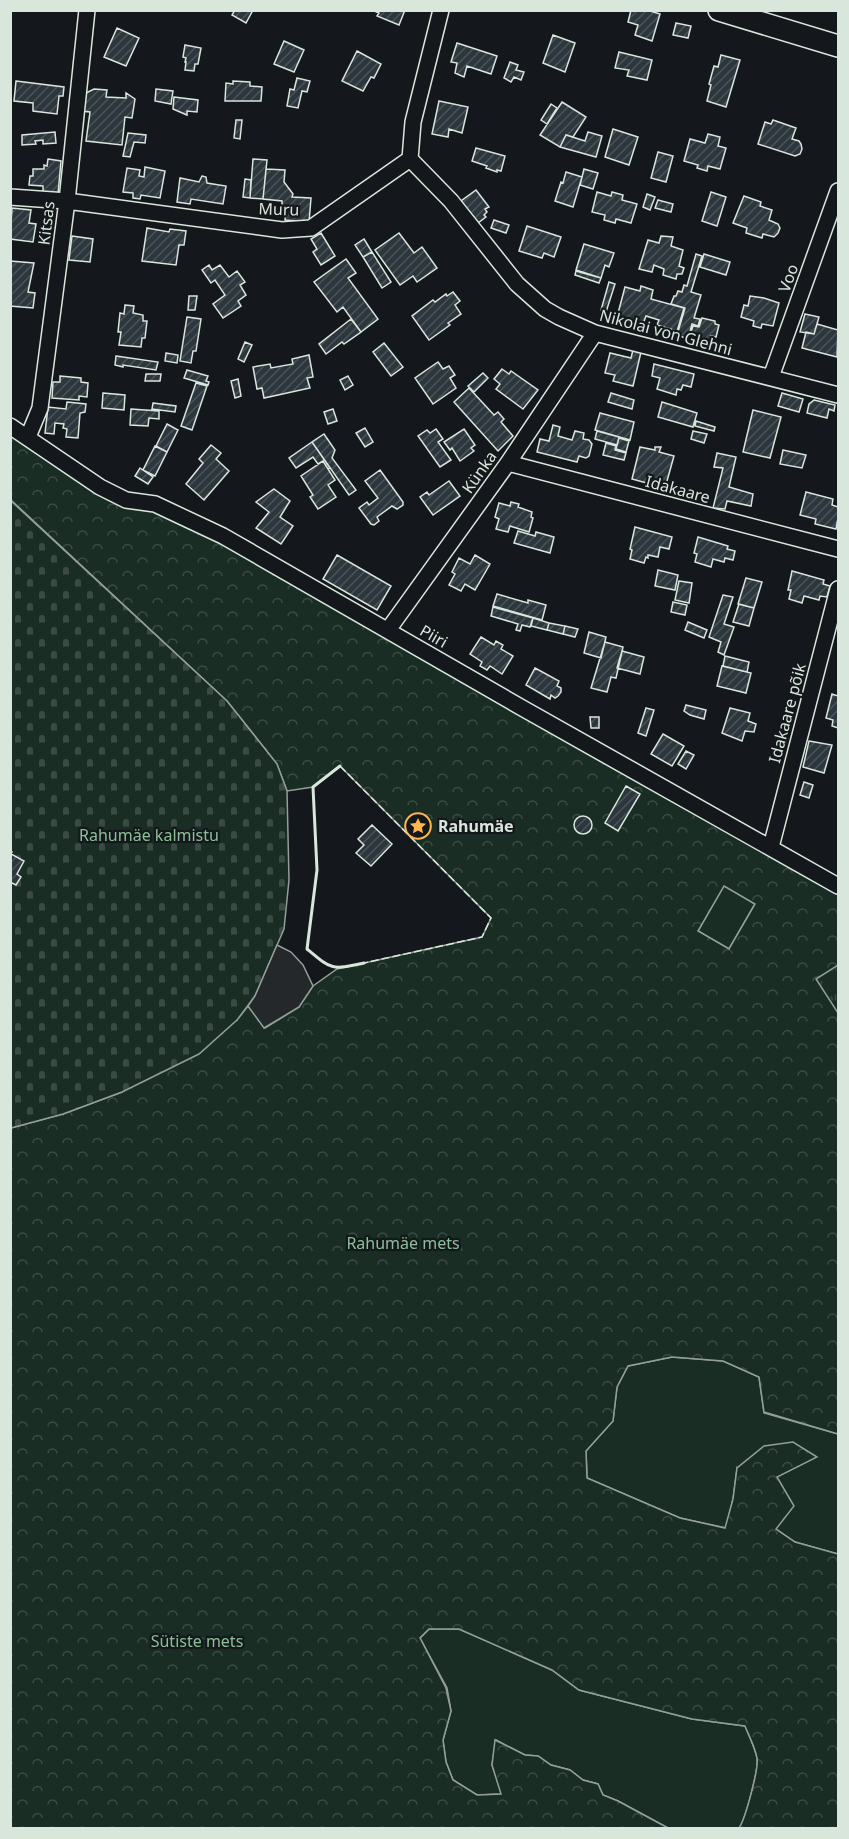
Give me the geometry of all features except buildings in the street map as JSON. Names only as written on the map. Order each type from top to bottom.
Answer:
[{"type":"street","name":"Kitsas","points":[[28,437],[40,408],[67,201],[87,10]]},
{"type":"street","points":[[410,159],[413,122],[441,10]]},
{"type":"street","points":[[719,10],[838,46]]},
{"type":"street","name":"Muru","points":[[10,197],[67,201],[282,230],[311,228],[410,159]]},
{"type":"street","name":"Nikolai von Glehni","points":[[410,159],[451,201],[516,284],[559,317],[595,333],[838,395]]},
{"type":"street","name":"Voo","points":[[771,377],[838,191]]},
{"type":"street","name":"Künka","points":[[388,630],[508,463],[595,333]]},
{"type":"street","name":"Piiri","points":[[10,426],[100,487],[126,500],[155,504],[222,536],[838,886]]},
{"type":"street","name":"Idakaare","points":[[508,463],[838,549]]},
{"type":"street","name":"Idakaare põik","points":[[771,847],[838,589]]},
{"type":"green space","name":"Rahumäe mets","points":[[10,426],[100,487],[155,504],[838,886],[838,1434],[764,1412],[759,1377],[723,1361],[672,1357],[628,1366],[617,1387],[613,1421],[586,1451],[587,1478],[680,1518],[725,1528],[733,1499],[737,1468],[764,1446],[793,1442],[817,1457],[777,1477],[794,1506],[776,1529],[795,1542],[838,1554],[838,1828],[739,1828],[751,1794],[757,1764],[755,1750],[745,1726],[692,1719],[579,1690],[552,1670],[459,1629],[429,1629],[420,1638],[446,1688],[451,1711],[443,1740],[446,1762],[453,1780],[477,1795],[501,1794],[492,1765],[495,1740],[525,1755],[538,1756],[551,1765],[570,1770],[583,1780],[598,1784],[603,1795],[668,1828],[11,1828],[11,1128],[63,1114],[122,1092],[237,1020],[248,1006],[265,1028],[299,1007],[313,986],[337,969],[482,937],[491,918],[340,766],[313,787],[287,791],[277,764],[227,701],[11,500]],"holes":[[[724,886],[755,904],[729,949],[698,931]]]},
{"type":"green space","name":"Rahumäe kalmistu","points":[[10,500],[227,701],[277,764],[287,791],[289,880],[284,929],[255,996],[237,1020],[199,1054],[122,1092],[63,1114],[11,1128]]},
{"type":"green space","points":[[724,885],[755,904],[729,949],[698,931]]},
{"type":"green space","points":[[838,965],[838,1013],[816,979]]},
{"type":"green space","points":[[672,1357],[723,1361],[759,1377],[764,1413],[838,1434],[838,1554],[795,1542],[776,1529],[737,1468],[726,1528],[680,1518],[587,1478],[586,1451],[613,1421],[617,1387],[628,1366]]},
{"type":"green space","points":[[429,1629],[459,1629],[552,1670],[579,1690],[692,1719],[745,1726],[755,1750],[757,1764],[751,1794],[739,1828],[668,1828],[603,1795],[598,1784],[583,1780],[570,1770],[551,1765],[538,1756],[525,1755],[496,1740],[492,1765],[502,1794],[477,1795],[453,1780],[446,1762],[443,1740],[451,1711],[447,1688],[420,1638]]},
{"type":"shaded area","points":[[277,945],[291,952],[303,965],[313,986],[299,1007],[264,1028],[248,1006],[255,996]]},
{"type":"fence","points":[[340,766],[491,918],[482,937],[364,963]]},
{"type":"wall","points":[[340,766],[313,787],[317,870],[307,949],[327,965],[345,967],[364,963]]},
{"type":"place","name":"Rahumäe","points":[[418,826]]},
{"type":"park label","name":"Sütiste mets","points":[[197,1641]]}]
